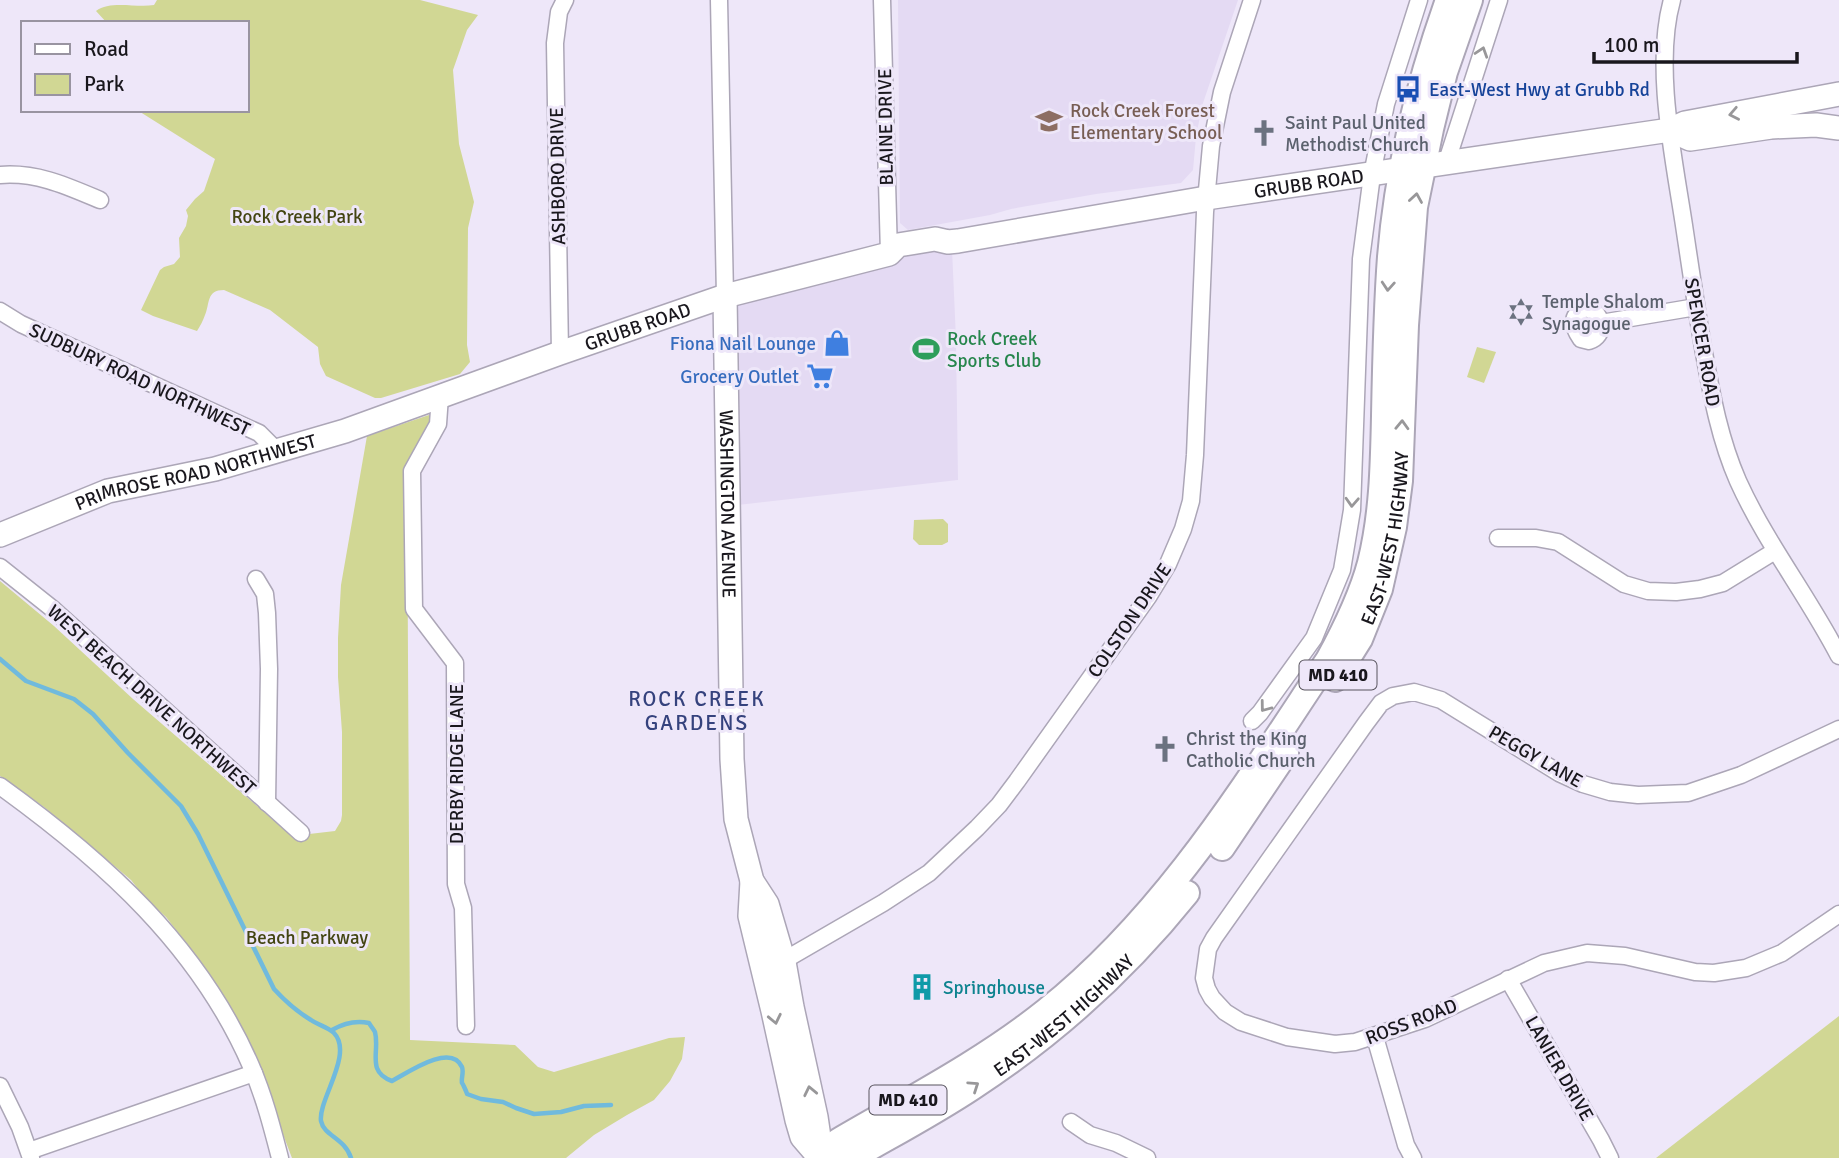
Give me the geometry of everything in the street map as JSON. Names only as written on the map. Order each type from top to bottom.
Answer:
[{"type":"main road","name":"EAST-WEST HIGHWAY","points":[[822,1158],[838,1140],[995,1048],[1045,1012],[1084,979],[1157,904],[1188,866],[1216,828],[1306,671],[1342,635],[1359,597],[1376,535],[1381,499],[1387,308],[1393,229],[1423,167],[1415,102],[1448,0]]},
{"type":"main road","name":"EAST-WEST HIGHWAY","points":[[852,1158],[972,1088],[1045,1035],[1108,981],[1159,928],[1207,868],[1360,639],[1380,589],[1394,527],[1400,481],[1406,325],[1414,220],[1423,167],[1445,72],[1470,0]]},
{"type":"street","name":"ASHBORO DRIVE","points":[[560,353],[555,43],[559,12],[565,0]]},
{"type":"street","name":"WASHINGTON AVENUE","points":[[719,0],[732,758],[736,819],[752,881],[750,916],[774,967],[797,1120],[802,1137],[822,1158]]},
{"type":"street","name":"BLAINE DRIVE","points":[[882,0],[889,254]]},
{"type":"street","name":"COLSTON DRIVE","points":[[774,967],[929,873],[977,828],[1017,781],[1148,597],[1168,564],[1191,501],[1206,198],[1214,125],[1252,0]]},
{"type":"street","name":"EAST-WEST HIGHWAY","points":[[1252,721],[1306,671],[1314,638],[1342,570],[1352,510],[1361,260],[1372,175],[1386,104],[1419,0]]},
{"type":"street","name":"EAST-WEST HIGHWAY","points":[[1423,167],[1499,0]]},
{"type":"street","name":"SPENCER ROAD","points":[[1672,0],[1665,38],[1670,130],[1696,307],[1714,406],[1739,482],[1775,551],[1839,656]]},
{"type":"street","name":"GRUBB ROAD","points":[[392,413],[725,296],[889,254],[899,260],[932,254],[948,242],[1206,198],[1670,130],[1685,123],[1839,94]]},
{"type":"street","points":[[1800,102],[1839,111]]},
{"type":"street","name":"GRUBB ROAD","points":[[1670,130],[1690,139],[1771,127],[1816,125],[1839,128]]},
{"type":"street","points":[[0,175],[43,177],[100,200]]},
{"type":"street","points":[[1601,323],[1696,307]]},
{"type":"street","name":"SUDBURY ROAD NORTHWEST","points":[[0,311],[21,324],[259,433],[277,451]]},
{"type":"street","name":"DERBY RIDGE LANE","points":[[440,396],[438,424],[412,471],[414,609],[455,663],[456,884],[463,908],[466,1026]]},
{"type":"street","name":"PRIMROSE ROAD NORTHWEST","points":[[0,535],[108,491],[215,469],[345,431],[392,413]]},
{"type":"street","points":[[1497,538],[1536,538],[1558,542],[1624,584],[1648,591],[1700,590],[1723,583],[1775,551]]},
{"type":"street","name":"WEST BEACH DRIVE NORTHWEST","points":[[0,568],[54,611],[301,833]]},
{"type":"street","points":[[256,579],[265,594],[270,669],[267,803]]},
{"type":"street","name":"PEGGY LANE","points":[[1366,723],[1381,703],[1393,696],[1414,692],[1441,700],[1559,773],[1610,792],[1638,795],[1688,793],[1741,775],[1839,729]]},
{"type":"street","name":"ROSS ROAD","points":[[1366,723],[1208,949],[1204,978],[1212,998],[1225,1012],[1260,1029],[1287,1037],[1335,1044],[1354,1042],[1424,1019],[1544,963],[1587,953],[1625,956],[1695,972],[1714,973],[1746,968],[1782,953],[1839,914]]},
{"type":"street","points":[[0,786],[86,853],[158,921],[180,947],[213,995],[239,1041],[267,1110],[279,1158]]},
{"type":"street","name":"LANIER DRIVE","points":[[1508,979],[1610,1158]]},
{"type":"street","points":[[1375,1037],[1406,1145],[1413,1158]]},
{"type":"street","points":[[0,1086],[30,1154],[254,1073]]},
{"type":"street","points":[[1071,1122],[1090,1135],[1116,1143],[1147,1158]]},
{"type":"shaded area","name":"Rock Creek Forest Elementary School","points":[[898,0],[1238,0],[1202,106],[1193,170],[1181,183],[1096,194],[908,230],[900,223]]},
{"type":"shaded area","points":[[919,241],[952,249],[958,480],[729,506],[725,296]]},
{"type":"green space","name":"Rock Creek Park","points":[[157,0],[420,0],[478,15],[467,30],[453,70],[459,144],[474,202],[468,228],[467,345],[470,362],[460,374],[375,398],[326,376],[320,364],[318,347],[270,310],[224,290],[211,295],[197,331],[141,310],[160,270],[174,264],[180,257],[179,238],[186,226],[186,210],[204,191],[215,159],[140,112],[248,112],[248,21],[105,21],[96,11],[116,5],[154,5]]},
{"type":"green space","points":[[1477,347],[1496,352],[1484,383],[1467,377]]},
{"type":"green space","name":"Beach Parkway","points":[[429,415],[433,421],[407,466],[410,1040],[515,1045],[538,1067],[554,1072],[669,1038],[685,1037],[682,1059],[670,1081],[654,1100],[594,1135],[566,1158],[292,1158],[249,1045],[227,1001],[206,969],[166,917],[146,899],[131,880],[44,807],[0,776],[0,581],[292,836],[335,831],[342,815],[342,732],[338,677],[341,585],[367,436]]},
{"type":"green space","points":[[943,519],[948,524],[948,542],[942,545],[919,545],[913,539],[914,520]]},
{"type":"green space","points":[[1839,1016],[1839,1158],[1656,1158]]},
{"type":"waterway","points":[[0,659],[26,681],[74,699],[93,714],[181,806],[198,834],[274,989],[300,1013],[332,1031],[339,1042],[338,1065],[321,1121],[326,1130],[344,1146],[351,1158]]},
{"type":"waterway","points":[[332,1030],[350,1023],[369,1023],[375,1032],[377,1067],[384,1077],[392,1081],[418,1066],[439,1058],[449,1058],[456,1060],[462,1067],[462,1083],[467,1094],[481,1099],[503,1102],[534,1114],[561,1112],[584,1106],[611,1105]]},
{"type":"place","name":"East-West Hwy at Grubb Rd","points":[[1408,89]]},
{"type":"place","name":"Rock Creek Forest Elementary School","points":[[1049,121]]},
{"type":"place","name":"Saint Paul United Methodist Church","points":[[1264,133]]},
{"type":"place","name":"Temple Shalom Synagogue","points":[[1521,312]]},
{"type":"place","name":"Fiona Nail Lounge","points":[[837,343]]},
{"type":"place","name":"Rock Creek Sports Club","points":[[926,349]]},
{"type":"place","name":"Grocery Outlet","points":[[820,376]]},
{"type":"place","name":"Christ the King Catholic Church","points":[[1165,749]]},
{"type":"place","name":"Springhouse","points":[[922,987]]},
{"type":"district","name":"ROCK CREEK GARDENS","points":[[697,711]]}]
